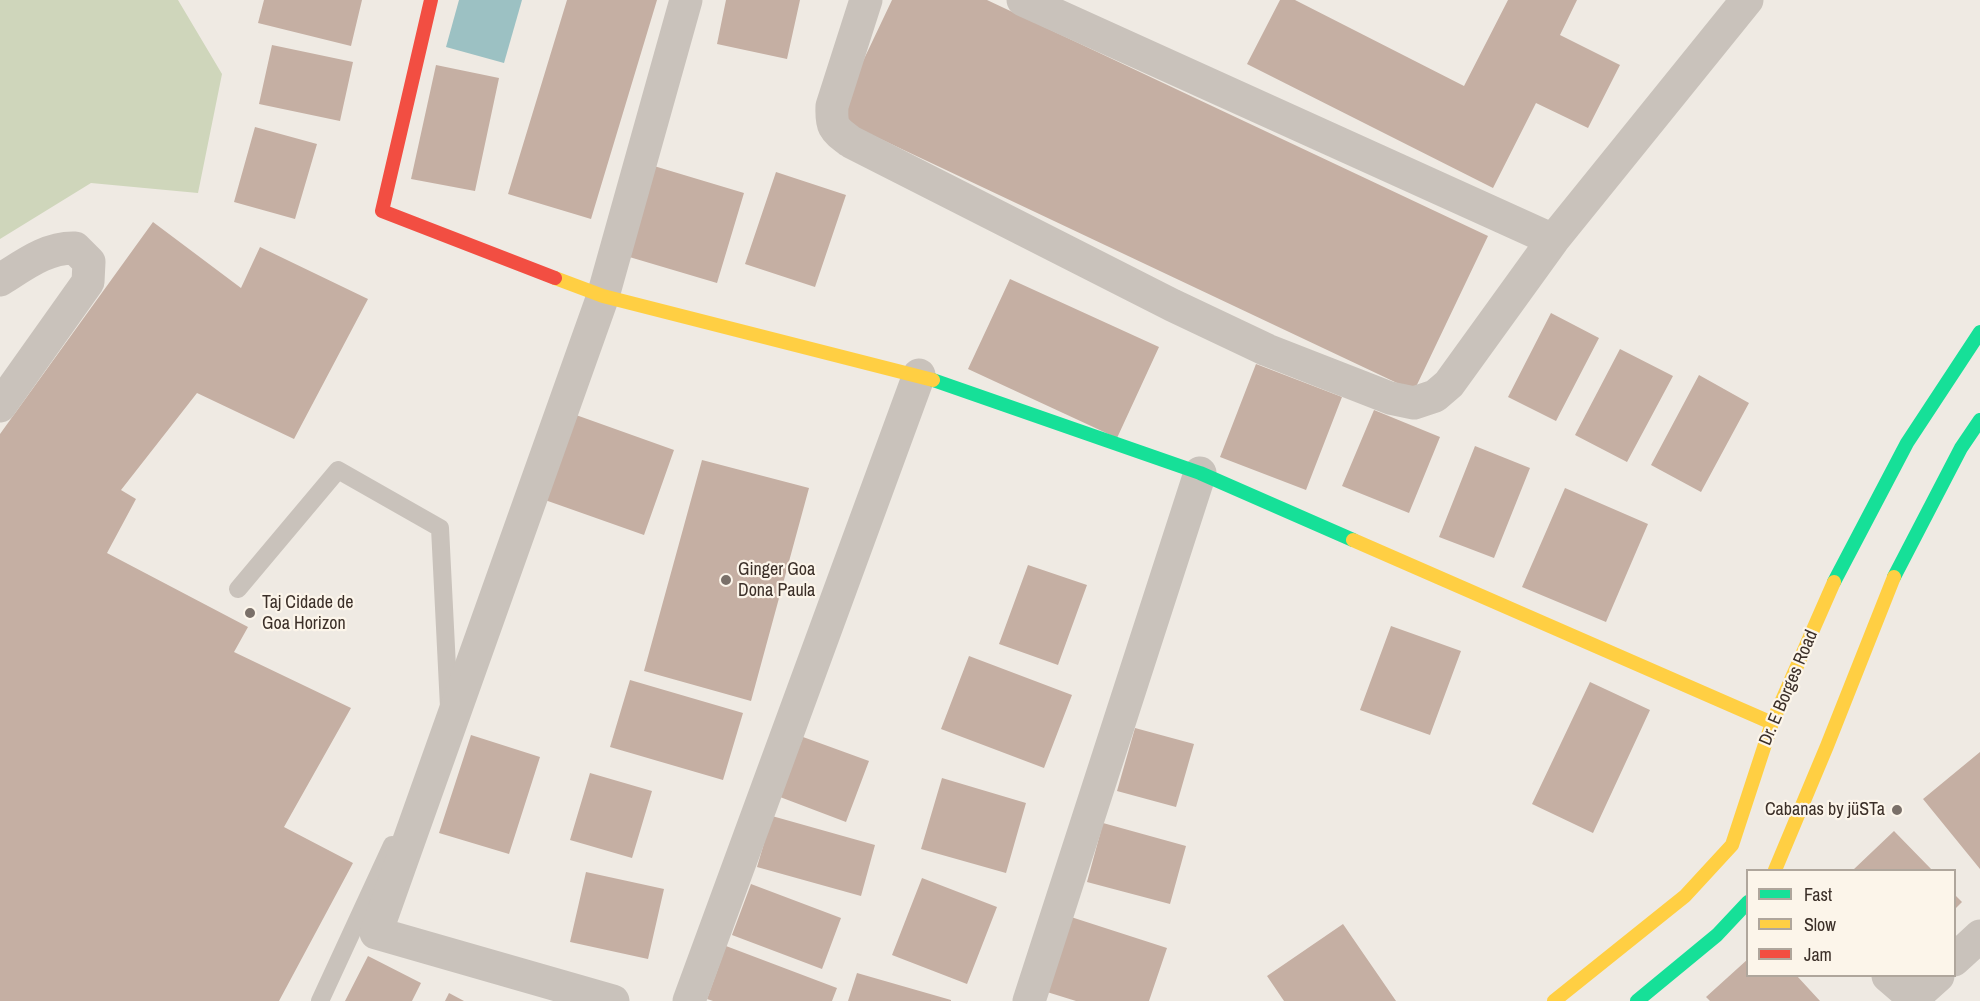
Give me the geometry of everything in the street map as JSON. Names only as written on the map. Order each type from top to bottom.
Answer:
[{"type":"street","points":[[431,0],[381,211],[603,296],[919,375],[1200,473],[1772,723]]},
{"type":"street","points":[[613,1001],[376,933],[603,296],[686,0]]},
{"type":"street","points":[[866,0],[832,106],[831,122],[838,133],[851,142],[1172,305],[1267,350],[1390,398],[1414,403],[1435,396],[1449,384],[1553,240],[1747,0]]},
{"type":"street","points":[[1023,0],[1553,240]]},
{"type":"street","points":[[0,280],[39,256],[62,248],[75,248],[89,262],[88,282],[0,406]]},
{"type":"street","name":"Dr. E Borges Road","points":[[1554,1001],[1685,896],[1732,845],[1772,723],[1842,566],[1907,443],[1980,332]]},
{"type":"street","points":[[688,1001],[919,375]]},
{"type":"street","points":[[1775,869],[1827,746],[1889,587],[1960,448],[1980,420]]},
{"type":"street","points":[[1029,1001],[1200,473]]},
{"type":"street","points":[[1637,1001],[1717,935],[1746,904]]},
{"type":"street","points":[[1956,958],[1980,936]]},
{"type":"street","points":[[1890,977],[1914,1000],[1936,977]]},
{"type":"lane","points":[[238,588],[338,470],[440,528],[449,721],[320,1001]]},
{"type":"green space","points":[[0,0],[178,0],[222,74],[198,193],[91,183],[0,239]]},
{"type":"water","points":[[459,0],[522,0],[504,63],[446,47]]},
{"type":"building","points":[[264,0],[362,0],[351,46],[258,23]]},
{"type":"building","points":[[567,0],[657,0],[591,219],[508,194]]},
{"type":"building","points":[[726,0],[800,0],[787,59],[717,44]]},
{"type":"building","points":[[892,0],[987,0],[1488,236],[1414,391],[836,118]]},
{"type":"building","points":[[1280,0],[1295,0],[1464,86],[1508,0],[1577,0],[1560,35],[1620,65],[1588,128],[1536,103],[1493,188],[1247,64]]},
{"type":"building","points":[[272,45],[353,62],[340,121],[259,104]]},
{"type":"building","points":[[436,65],[499,78],[475,191],[411,179]]},
{"type":"building","points":[[255,127],[317,144],[295,219],[234,202]]},
{"type":"building","points":[[654,166],[744,193],[717,283],[626,256]]},
{"type":"building","points":[[776,172],[846,195],[815,287],[745,264]]},
{"type":"building","points":[[153,222],[241,288],[260,247],[368,299],[294,439],[197,393],[121,490],[136,499],[107,553],[248,627],[234,652],[351,708],[284,827],[353,863],[279,1001],[0,1001],[0,434]]},
{"type":"building","points":[[1010,279],[1159,347],[1117,438],[968,369]]},
{"type":"building","points":[[1551,313],[1599,338],[1556,421],[1508,397]]},
{"type":"building","points":[[1620,349],[1673,376],[1627,462],[1575,435]]},
{"type":"building","points":[[1256,364],[1342,397],[1306,490],[1220,457]]},
{"type":"building","points":[[1699,375],[1749,403],[1701,492],[1651,465]]},
{"type":"building","points":[[1374,410],[1440,437],[1409,513],[1342,486]]},
{"type":"building","points":[[576,415],[674,450],[644,535],[545,500]]},
{"type":"building","points":[[1475,446],[1530,468],[1494,558],[1439,537]]},
{"type":"building","name":"Ginger Goa Dona Paula","points":[[702,460],[809,488],[751,701],[644,671]]},
{"type":"building","points":[[1565,488],[1648,524],[1606,622],[1522,587]]},
{"type":"building","points":[[1028,565],[1087,585],[1058,665],[999,644]]},
{"type":"building","points":[[1391,626],[1461,651],[1430,735],[1360,710]]},
{"type":"building","points":[[969,656],[1072,695],[1044,768],[941,729]]},
{"type":"building","points":[[630,680],[743,713],[723,780],[610,747]]},
{"type":"building","points":[[1590,682],[1650,710],[1593,833],[1532,804]]},
{"type":"building","points":[[1135,728],[1194,744],[1176,807],[1117,791]]},
{"type":"building","points":[[471,735],[540,757],[509,854],[439,833]]},
{"type":"building","points":[[803,737],[869,761],[846,822],[780,797]]},
{"type":"building","points":[[1980,752],[1980,869],[1923,799]]},
{"type":"building","points":[[590,773],[652,791],[632,858],[570,840]]},
{"type":"building","points":[[942,778],[1026,803],[1006,873],[921,849]]},
{"type":"building","points":[[772,816],[875,845],[861,896],[757,867]]},
{"type":"building","points":[[1103,823],[1186,846],[1170,904],[1087,882]]},
{"type":"building","points":[[1894,831],[1931,869],[1854,869]]},
{"type":"building","points":[[586,872],[664,889],[648,959],[570,942]]},
{"type":"building","points":[[922,878],[997,907],[967,984],[892,955]]},
{"type":"building","points":[[751,884],[841,918],[822,969],[732,935]]},
{"type":"building","points":[[1956,896],[1962,902],[1956,908]]},
{"type":"building","points":[[1071,917],[1167,948],[1149,1001],[1076,1001],[1047,992]]},
{"type":"building","points":[[1343,924],[1396,1001],[1284,1001],[1267,976]]},
{"type":"building","points":[[726,946],[837,988],[832,1001],[713,1001],[707,999]]},
{"type":"building","points":[[368,956],[421,983],[412,1001],[345,1001]]},
{"type":"building","points":[[1746,961],[1746,977],[1798,977],[1820,1001],[1710,1001],[1706,997]]},
{"type":"building","points":[[857,973],[951,1000],[951,1001],[848,1001]]},
{"type":"building","points":[[449,993],[464,1001],[445,1001]]},
{"type":"traffic: fast","points":[[1834,582],[1907,443],[1980,332]]},
{"type":"traffic: fast","points":[[933,380],[1200,473],[1353,540]]},
{"type":"traffic: fast","points":[[1894,577],[1961,448],[1980,420]]},
{"type":"traffic: fast","points":[[1637,1001],[1717,935],[1746,904]]},
{"type":"traffic: slow","points":[[555,278],[603,296],[933,380]]},
{"type":"traffic: slow","points":[[1353,540],[1772,723]]},
{"type":"traffic: slow","points":[[1775,869],[1894,577]]},
{"type":"traffic: slow","points":[[1554,1001],[1685,896],[1732,845],[1772,723],[1834,582]]},
{"type":"traffic: jam","points":[[431,0],[382,211],[555,278]]},
{"type":"place","name":"Ginger Goa Dona Paula","points":[[726,580]]},
{"type":"place","name":"Taj Cidade de Goa Horizon","points":[[250,613]]},
{"type":"place","name":"Cabanas by jüSTa","points":[[1897,810]]}]
